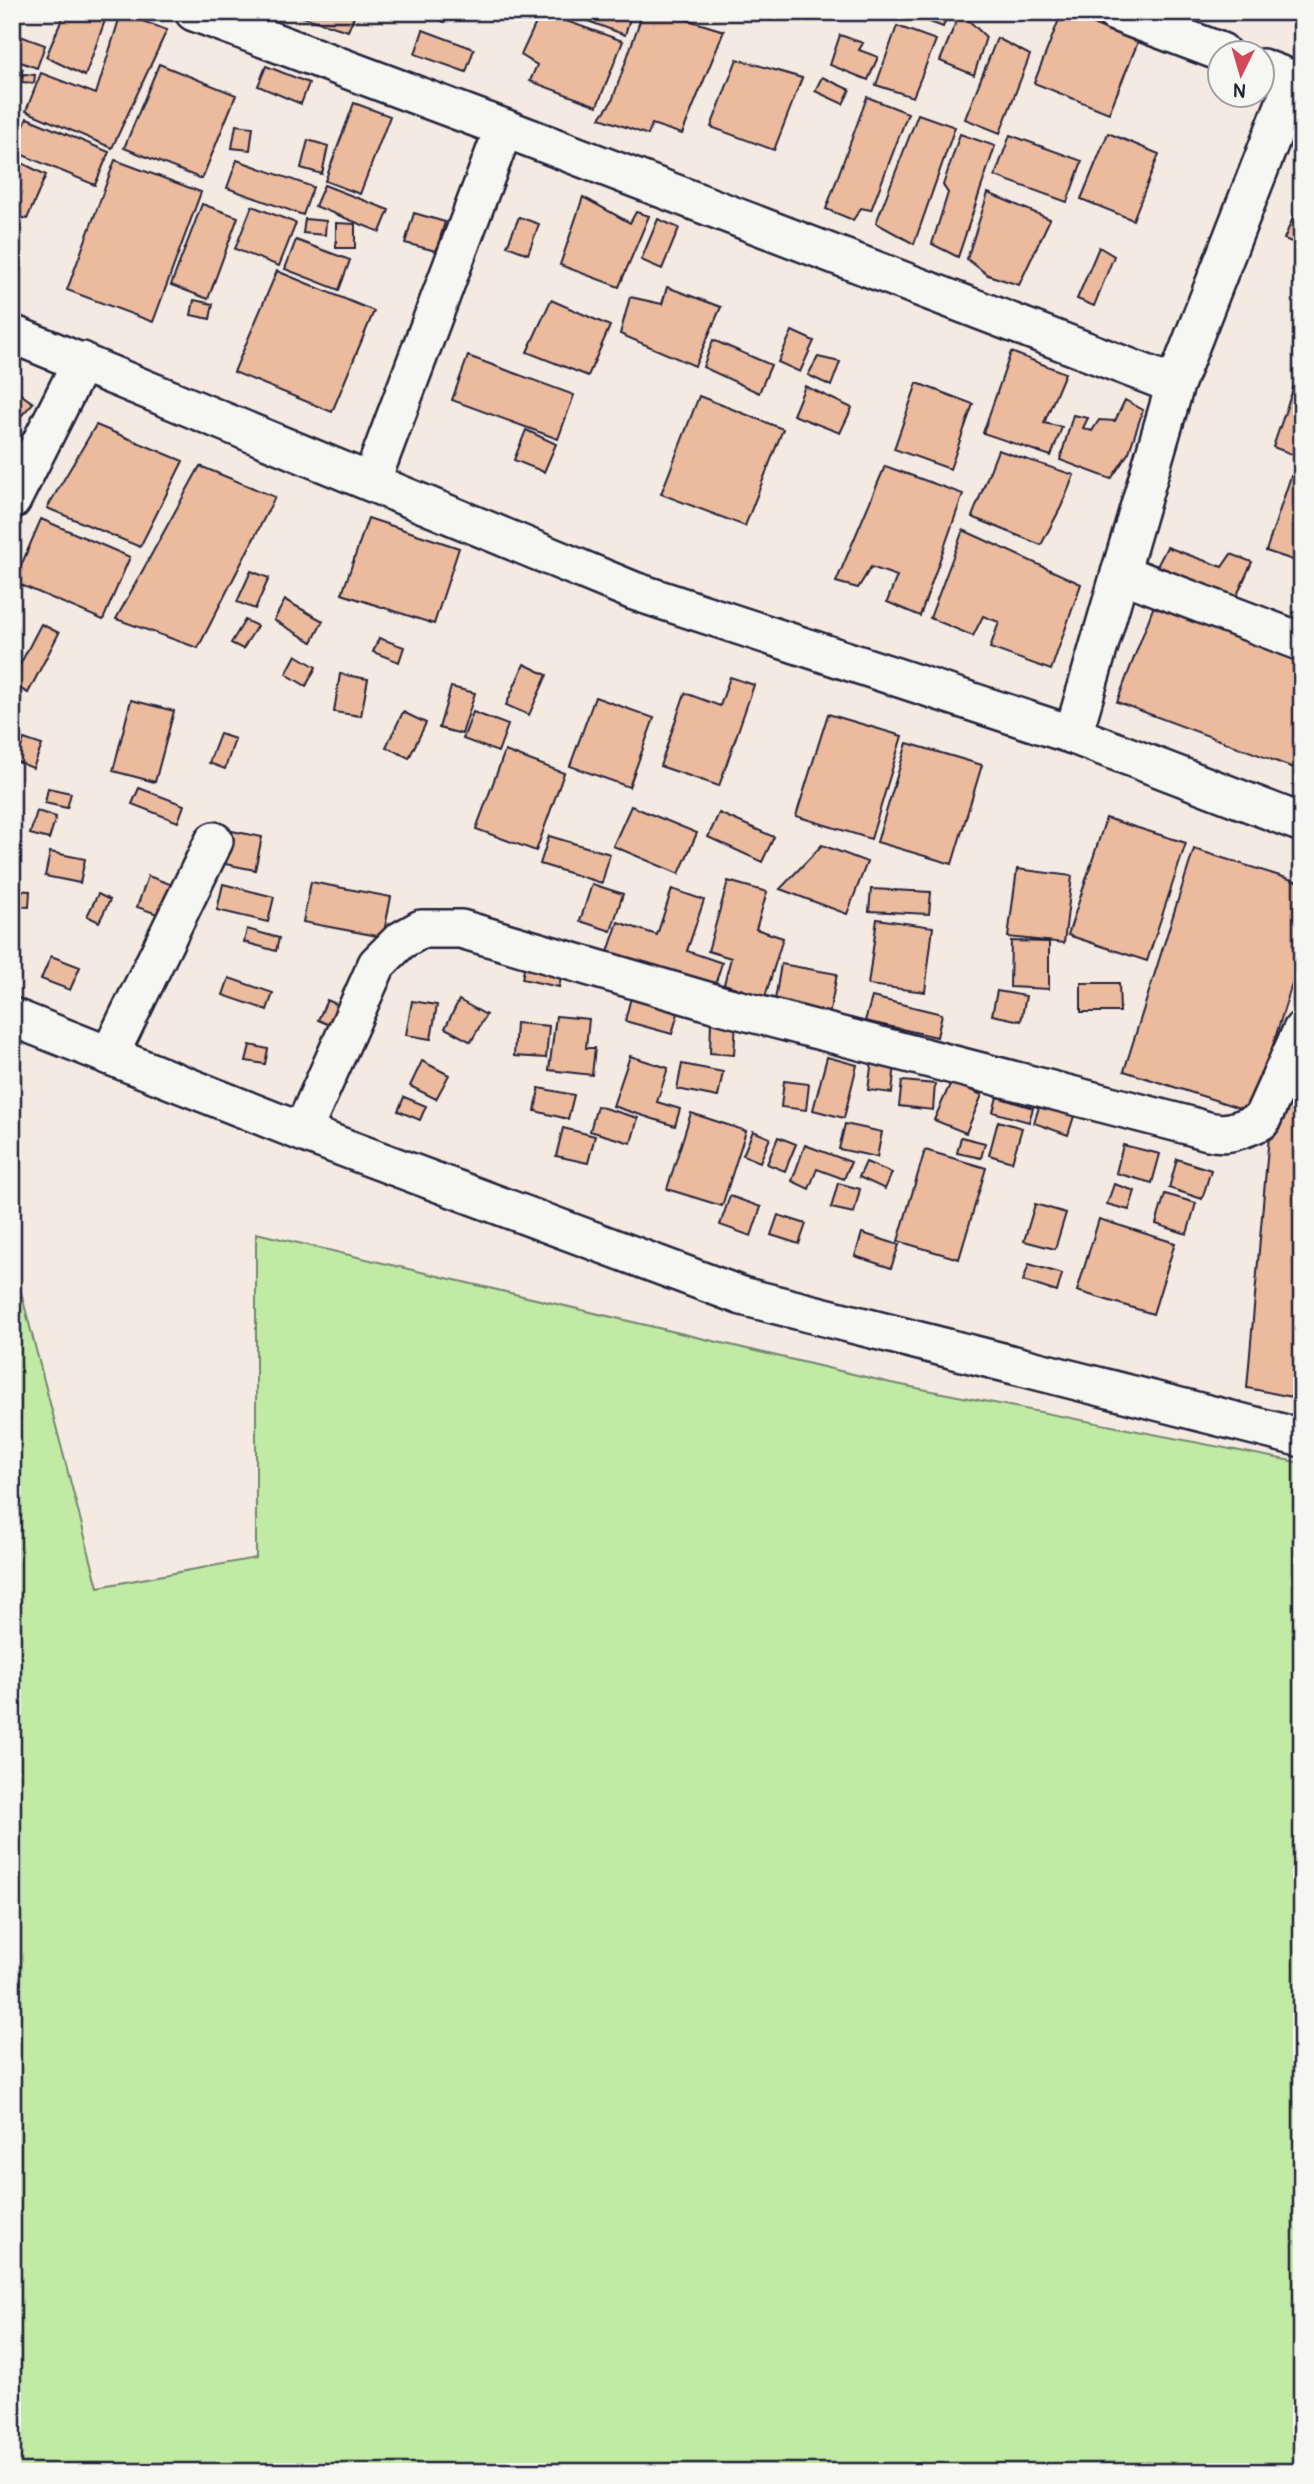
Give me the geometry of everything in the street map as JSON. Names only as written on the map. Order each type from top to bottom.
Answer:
[{"type":"street","points":[[194,12],[1175,385]]},
{"type":"street","points":[[1115,12],[1206,46]]},
{"type":"street","points":[[1073,735],[1175,385],[1286,77]]},
{"type":"street","points":[[371,482],[504,128]]},
{"type":"street","points":[[12,334],[634,591],[1073,735],[1302,823]]},
{"type":"street","points":[[12,500],[82,361]]},
{"type":"street","points":[[1120,573],[1302,642]]},
{"type":"street","points":[[109,1056],[214,841]]},
{"type":"street","points":[[302,1132],[377,964],[400,941],[421,929],[461,929],[717,1004],[1210,1132],[1235,1132],[1261,1121],[1302,1030]]},
{"type":"street","points":[[12,1017],[302,1132],[743,1296],[1302,1438]]},
{"type":"green space","points":[[256,1233],[891,1383],[1302,1463],[1302,2472],[12,2472],[12,1258],[98,1587],[256,1558]]},
{"type":"building","points":[[65,12],[108,12],[85,76],[46,57]]},
{"type":"building","points":[[287,12],[356,12],[348,31]]},
{"type":"building","points":[[426,12],[450,12],[444,22]]},
{"type":"building","points":[[541,12],[623,41],[597,106],[530,81],[537,65],[521,55]]},
{"type":"building","points":[[564,12],[632,12],[625,35]]},
{"type":"building","points":[[643,12],[662,12],[724,31],[682,134],[652,124],[648,135],[600,118],[612,101]]},
{"type":"building","points":[[949,12],[943,27],[908,14]]},
{"type":"building","points":[[960,12],[986,37],[974,75],[940,61]]},
{"type":"building","points":[[1062,12],[1138,42],[1109,113],[1034,83]]},
{"type":"building","points":[[121,13],[167,30],[112,148],[26,111],[41,73],[96,94]]},
{"type":"building","points":[[897,26],[936,40],[913,97],[876,85]]},
{"type":"building","points":[[423,30],[474,49],[466,72],[415,54]]},
{"type":"building","points":[[12,33],[45,45],[37,68],[12,59]]},
{"type":"building","points":[[840,35],[863,43],[859,50],[878,57],[868,80],[830,65]]},
{"type":"building","points":[[997,38],[1030,55],[1000,133],[965,119]]},
{"type":"building","points":[[737,59],[802,78],[774,150],[711,127]]},
{"type":"building","points":[[159,64],[236,95],[202,179],[124,148]]},
{"type":"building","points":[[12,65],[23,69],[12,100]]},
{"type":"building","points":[[266,66],[309,83],[301,104],[258,86]]},
{"type":"building","points":[[23,74],[35,75],[34,83],[22,82]]},
{"type":"building","points":[[822,77],[850,90],[843,104],[815,91]]},
{"type":"building","points":[[867,97],[908,113],[871,210],[861,208],[853,220],[826,209]]},
{"type":"building","points":[[354,103],[390,116],[360,194],[325,181]]},
{"type":"building","points":[[918,114],[955,127],[914,244],[876,223]]},
{"type":"building","points":[[27,118],[109,152],[95,185],[13,151]]},
{"type":"building","points":[[236,125],[253,127],[250,150],[232,148]]},
{"type":"building","points":[[1108,133],[1159,154],[1133,220],[1081,199]]},
{"type":"building","points":[[960,134],[995,146],[958,257],[932,244],[948,193],[943,185]]},
{"type":"building","points":[[1010,135],[1082,161],[1067,202],[995,176]]},
{"type":"building","points":[[308,140],[328,146],[322,174],[301,168]]},
{"type":"building","points":[[12,158],[46,175],[27,219],[12,215]]},
{"type":"building","points":[[115,160],[201,192],[153,322],[67,290]]},
{"type":"building","points":[[237,160],[313,187],[303,215],[227,188]]},
{"type":"building","points":[[324,185],[389,210],[380,232],[315,206]]},
{"type":"building","points":[[988,193],[1050,219],[1019,285],[988,275],[967,259]]},
{"type":"building","points":[[583,197],[630,223],[636,212],[649,216],[619,287],[560,265]]},
{"type":"building","points":[[1302,197],[1302,246],[1284,239]]},
{"type":"building","points":[[202,204],[238,217],[208,299],[171,285]]},
{"type":"building","points":[[252,206],[296,223],[279,266],[235,249]]},
{"type":"building","points":[[414,213],[445,222],[436,251],[405,243]]},
{"type":"building","points":[[519,217],[539,224],[528,254],[507,246]]},
{"type":"building","points":[[305,219],[326,221],[325,235],[303,233]]},
{"type":"building","points":[[658,219],[679,228],[662,269],[641,260]]},
{"type":"building","points":[[336,223],[355,224],[355,248],[336,248]]},
{"type":"building","points":[[296,240],[350,260],[339,290],[285,269]]},
{"type":"building","points":[[1099,247],[1114,256],[1094,306],[1077,299]]},
{"type":"building","points":[[277,271],[374,311],[332,412],[234,372]]},
{"type":"building","points":[[667,287],[721,307],[695,366],[620,334],[630,297],[662,304]]},
{"type":"building","points":[[194,300],[213,304],[210,319],[191,315]]},
{"type":"building","points":[[551,300],[610,326],[588,376],[527,352]]},
{"type":"building","points":[[792,331],[814,341],[800,372],[778,362]]},
{"type":"building","points":[[713,340],[771,365],[759,393],[703,367]]},
{"type":"building","points":[[1011,352],[1065,373],[1044,423],[1062,427],[1051,456],[983,433]]},
{"type":"building","points":[[468,356],[574,395],[558,439],[452,400]]},
{"type":"building","points":[[818,357],[840,362],[831,386],[808,375]]},
{"type":"building","points":[[1302,367],[1302,458],[1273,447]]},
{"type":"building","points":[[917,383],[973,404],[950,469],[894,449]]},
{"type":"building","points":[[805,386],[852,408],[840,433],[793,415]]},
{"type":"building","points":[[12,388],[33,403],[12,426]]},
{"type":"building","points":[[699,396],[783,429],[745,526],[661,494]]},
{"type":"building","points":[[1125,400],[1143,410],[1129,452],[1111,479],[1060,460],[1073,415],[1088,418],[1083,428],[1092,431],[1099,420],[1115,421]]},
{"type":"building","points":[[96,425],[183,461],[140,547],[47,508]]},
{"type":"building","points":[[526,430],[556,444],[544,472],[514,460]]},
{"type":"building","points":[[998,450],[1074,475],[1041,545],[972,517]]},
{"type":"building","points":[[200,466],[275,497],[198,648],[116,619]]},
{"type":"building","points":[[885,466],[963,494],[920,616],[887,602],[897,576],[871,567],[858,588],[836,582]]},
{"type":"building","points":[[1291,476],[1302,479],[1302,563],[1266,551]]},
{"type":"building","points":[[368,518],[459,548],[434,624],[342,594]]},
{"type":"building","points":[[41,519],[130,557],[103,620],[14,582]]},
{"type":"building","points":[[963,530],[1081,584],[1051,670],[990,648],[999,622],[983,616],[973,636],[930,618]]},
{"type":"building","points":[[1167,547],[1222,567],[1231,554],[1252,562],[1233,604],[1153,574]]},
{"type":"building","points":[[251,571],[269,578],[255,609],[237,602]]},
{"type":"building","points":[[285,600],[323,621],[312,642],[274,620]]},
{"type":"building","points":[[1155,603],[1302,658],[1302,771],[1117,702]]},
{"type":"building","points":[[245,620],[257,626],[243,649],[231,643]]},
{"type":"building","points":[[41,624],[59,633],[28,693],[12,684],[12,680]]},
{"type":"building","points":[[379,638],[404,647],[399,662],[373,652]]},
{"type":"building","points":[[296,655],[316,667],[306,686],[286,674]]},
{"type":"building","points":[[524,664],[547,675],[529,715],[506,705]]},
{"type":"building","points":[[340,674],[368,679],[361,716],[334,712]]},
{"type":"building","points":[[730,677],[754,685],[719,786],[660,766],[685,693],[720,706]]},
{"type":"building","points":[[451,687],[475,693],[462,734],[439,728]]},
{"type":"building","points":[[595,697],[654,718],[629,787],[570,766]]},
{"type":"building","points":[[131,700],[174,711],[155,782],[113,771]]},
{"type":"building","points":[[403,712],[426,723],[409,758],[386,747]]},
{"type":"building","points":[[473,712],[508,725],[498,752],[463,739]]},
{"type":"building","points":[[828,714],[902,736],[871,839],[796,816]]},
{"type":"building","points":[[220,734],[235,739],[225,769],[209,763]]},
{"type":"building","points":[[24,739],[42,745],[33,768],[15,761]]},
{"type":"building","points":[[907,743],[982,765],[952,864],[877,842]]},
{"type":"building","points":[[505,751],[564,773],[536,851],[476,829]]},
{"type":"building","points":[[48,788],[71,793],[67,808],[45,803]]},
{"type":"building","points":[[139,788],[184,805],[178,822],[132,804]]},
{"type":"building","points":[[631,806],[697,833],[679,874],[613,846]]},
{"type":"building","points":[[37,811],[56,817],[49,839],[30,834]]},
{"type":"building","points":[[719,813],[774,837],[762,862],[708,837]]},
{"type":"building","points":[[1106,818],[1186,843],[1147,961],[1068,935]]},
{"type":"building","points":[[232,831],[262,837],[255,870],[225,864]]},
{"type":"building","points":[[549,836],[610,854],[602,883],[540,864]]},
{"type":"building","points":[[822,845],[867,862],[847,914],[780,889]]},
{"type":"building","points":[[1194,849],[1302,883],[1302,952],[1252,1112],[1124,1071]]},
{"type":"building","points":[[50,852],[85,859],[80,883],[45,876]]},
{"type":"building","points":[[1017,869],[1072,876],[1064,943],[1008,937]]},
{"type":"building","points":[[148,876],[173,885],[163,916],[137,907]]},
{"type":"building","points":[[728,881],[767,892],[756,929],[783,938],[765,997],[724,984],[731,958],[708,951]]},
{"type":"building","points":[[311,882],[391,897],[383,937],[303,922]]},
{"type":"building","points":[[223,884],[274,897],[268,922],[217,910]]},
{"type":"building","points":[[592,884],[623,894],[611,931],[580,921]]},
{"type":"building","points":[[672,889],[704,900],[687,951],[722,963],[713,991],[607,955],[618,922],[657,935]]},
{"type":"building","points":[[871,889],[931,892],[929,914],[869,911]]},
{"type":"building","points":[[14,890],[30,891],[29,907],[13,906]]},
{"type":"building","points":[[98,894],[110,900],[99,922],[87,916]]},
{"type":"building","points":[[877,919],[933,927],[925,992],[868,985]]},
{"type":"building","points":[[247,929],[279,938],[276,951],[244,942]]},
{"type":"building","points":[[1011,941],[1049,942],[1049,989],[1010,987]]},
{"type":"building","points":[[527,955],[564,963],[559,987],[522,979]]},
{"type":"building","points":[[51,956],[80,967],[70,990],[41,979]]},
{"type":"building","points":[[781,964],[837,974],[829,1016],[774,1006]]},
{"type":"building","points":[[229,978],[273,993],[267,1010],[223,995]]},
{"type":"building","points":[[1081,983],[1119,983],[1120,1012],[1081,1012]]},
{"type":"building","points":[[997,991],[1026,996],[1021,1021],[992,1015]]},
{"type":"building","points":[[631,997],[679,1010],[672,1034],[625,1021]]},
{"type":"building","points":[[872,997],[942,1014],[937,1037],[865,1021]]},
{"type":"building","points":[[327,1000],[341,1006],[332,1026],[318,1020]]},
{"type":"building","points":[[459,1000],[486,1015],[471,1042],[445,1028]]},
{"type":"building","points":[[412,1001],[437,1005],[431,1039],[406,1035]]},
{"type":"building","points":[[556,1016],[589,1019],[586,1048],[595,1048],[592,1075],[549,1070]]},
{"type":"building","points":[[711,1020],[736,1021],[734,1055],[710,1053]]},
{"type":"building","points":[[516,1023],[549,1026],[546,1058],[514,1056]]},
{"type":"building","points":[[250,1045],[268,1049],[265,1064],[246,1061]]},
{"type":"building","points":[[630,1056],[668,1068],[657,1102],[680,1109],[675,1126],[613,1106]]},
{"type":"building","points":[[827,1057],[857,1065],[844,1118],[813,1110]]},
{"type":"building","points":[[872,1060],[895,1062],[892,1093],[868,1090]]},
{"type":"building","points":[[1302,1060],[1302,1399],[1247,1388],[1270,1124]]},
{"type":"building","points":[[422,1061],[449,1075],[436,1099],[410,1086]]},
{"type":"building","points":[[682,1064],[723,1072],[718,1097],[677,1089]]},
{"type":"building","points":[[784,1081],[809,1084],[806,1110],[781,1107]]},
{"type":"building","points":[[902,1081],[935,1084],[933,1110],[899,1106]]},
{"type":"building","points":[[951,1082],[982,1095],[966,1133],[934,1120]]},
{"type":"building","points":[[539,1088],[574,1095],[568,1119],[535,1111]]},
{"type":"building","points":[[404,1097],[426,1106],[420,1120],[398,1111]]},
{"type":"building","points":[[997,1097],[1033,1108],[1029,1122],[993,1112]]},
{"type":"building","points":[[1040,1104],[1074,1116],[1068,1135],[1034,1123]]},
{"type":"building","points":[[597,1106],[638,1118],[631,1143],[590,1131]]},
{"type":"building","points":[[691,1113],[746,1131],[722,1206],[667,1189]]},
{"type":"building","points":[[998,1121],[1022,1128],[1012,1162],[989,1155]]},
{"type":"building","points":[[845,1124],[882,1132],[877,1157],[839,1149]]},
{"type":"building","points":[[563,1128],[595,1136],[588,1163],[556,1156]]},
{"type":"building","points":[[753,1131],[770,1138],[760,1162],[743,1155]]},
{"type":"building","points":[[778,1137],[796,1144],[785,1171],[767,1164]]},
{"type":"building","points":[[961,1137],[985,1143],[981,1158],[957,1153]]},
{"type":"building","points":[[805,1145],[851,1162],[844,1179],[817,1169],[809,1189],[792,1181]]},
{"type":"building","points":[[1123,1145],[1160,1154],[1152,1183],[1116,1173]]},
{"type":"building","points":[[925,1150],[986,1168],[959,1259],[898,1241]]},
{"type":"building","points":[[1177,1159],[1211,1170],[1202,1199],[1169,1188]]},
{"type":"building","points":[[866,1162],[892,1173],[885,1189],[859,1177]]},
{"type":"building","points":[[838,1183],[860,1189],[854,1213],[831,1208]]},
{"type":"building","points":[[1114,1184],[1135,1191],[1129,1210],[1107,1204]]},
{"type":"building","points":[[1165,1194],[1196,1203],[1187,1234],[1156,1224]]},
{"type":"building","points":[[730,1196],[761,1207],[751,1236],[720,1225]]},
{"type":"building","points":[[1035,1204],[1066,1213],[1055,1249],[1024,1241]]},
{"type":"building","points":[[778,1215],[806,1224],[799,1244],[771,1235]]},
{"type":"building","points":[[1099,1219],[1175,1243],[1153,1314],[1077,1291]]},
{"type":"building","points":[[862,1233],[899,1245],[891,1268],[855,1256]]},
{"type":"building","points":[[1029,1264],[1062,1274],[1057,1292],[1023,1281]]}]
